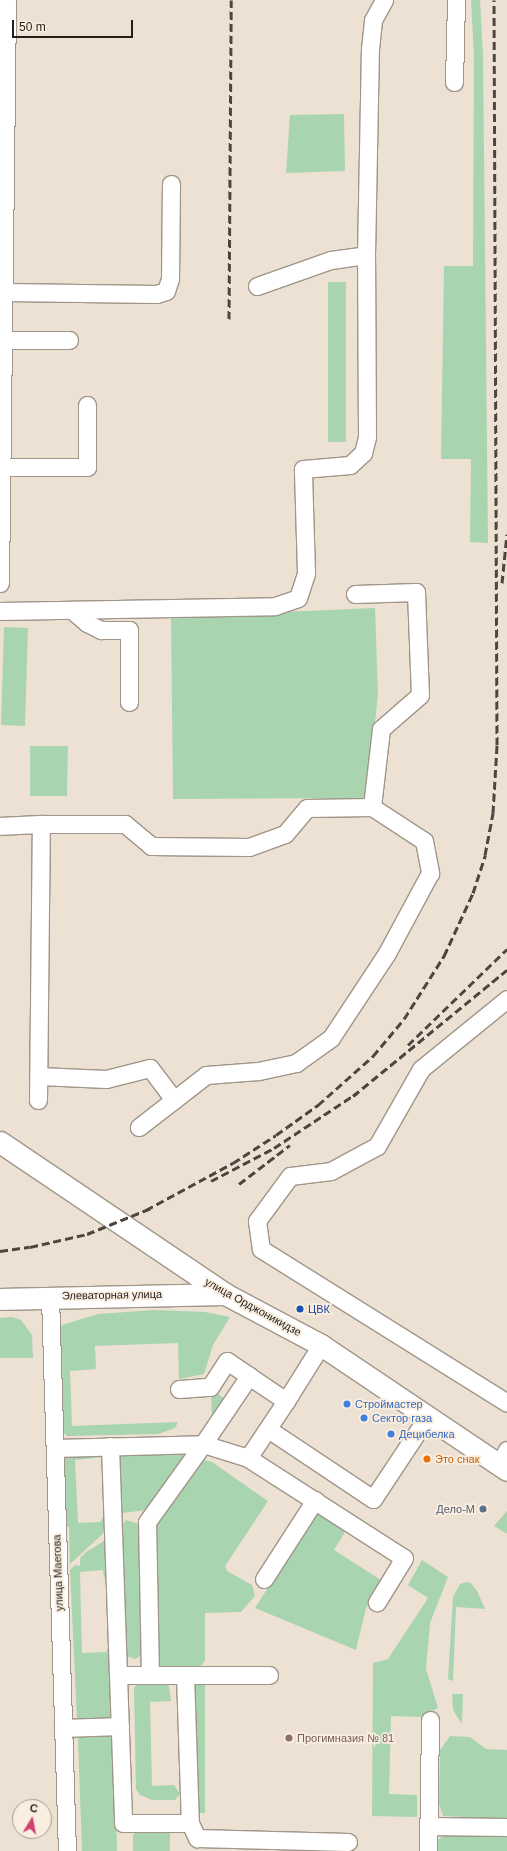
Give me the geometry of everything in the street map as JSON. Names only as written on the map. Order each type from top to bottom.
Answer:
[{"type":"main road","name":"улица Орджоникидзе","points":[[0,1142],[225,1294],[321,1345],[428,1416],[504,1462]]},
{"type":"main road","name":"Элеваторная улица","points":[[0,1299],[50,1296],[225,1294]]},
{"type":"street","points":[[0,574],[7,0]]},
{"type":"street","points":[[0,611],[275,606],[298,598],[306,573],[303,469],[350,465],[358,460],[365,444],[366,255],[370,49],[373,20],[384,0]]},
{"type":"street","points":[[454,82],[456,0]]},
{"type":"street","points":[[4,292],[156,294],[166,291],[170,279],[171,184]]},
{"type":"street","points":[[257,286],[331,260],[366,255]]},
{"type":"street","points":[[3,340],[69,340]]},
{"type":"street","points":[[2,467],[87,467],[87,405]]},
{"type":"street","points":[[355,594],[416,592],[420,695],[381,729],[372,807]]},
{"type":"street","points":[[72,610],[87,624],[101,630],[130,630],[128,702]]},
{"type":"street","points":[[0,826],[41,824],[125,824],[151,846],[249,847],[286,834],[306,808],[372,807],[424,841],[430,872],[387,953],[331,1038],[296,1063],[258,1071],[206,1075],[140,1127]]},
{"type":"street","points":[[38,1100],[41,824]]},
{"type":"street","points":[[507,999],[421,1069],[377,1146],[331,1171],[290,1176],[257,1221],[261,1249],[507,1403]]},
{"type":"street","points":[[39,1076],[106,1079],[150,1068],[174,1100]]},
{"type":"street","name":"улица Маегова","points":[[50,1296],[67,1851]]},
{"type":"street","points":[[248,1458],[321,1345]]},
{"type":"street","points":[[179,1389],[210,1387],[227,1361],[286,1401]]},
{"type":"street","points":[[150,1675],[147,1522],[203,1444],[249,1376]]},
{"type":"street","points":[[268,1429],[373,1500],[428,1416]]},
{"type":"street","points":[[55,1448],[203,1444],[248,1458],[404,1558],[377,1602]]},
{"type":"street","points":[[110,1446],[123,1823],[190,1823]]},
{"type":"street","points":[[264,1579],[315,1500]]},
{"type":"street","points":[[119,1675],[269,1675]]},
{"type":"street","points":[[185,1675],[190,1823],[196,1845],[348,1842]]},
{"type":"street","points":[[428,1851],[430,1720]]},
{"type":"street","points":[[63,1728],[120,1726]]},
{"type":"street","points":[[428,1826],[507,1827]]},
{"type":"green space","points":[[471,0],[480,0],[483,54],[488,543],[470,542],[471,459],[441,459],[444,266],[473,266],[474,55]]},
{"type":"green space","points":[[344,114],[345,171],[286,173],[290,115]]},
{"type":"green space","points":[[328,282],[346,282],[346,442],[328,442]]},
{"type":"green space","points":[[375,608],[378,694],[367,798],[173,799],[171,617]]},
{"type":"green space","points":[[4,627],[28,628],[25,726],[1,725]]},
{"type":"green space","points":[[30,746],[68,746],[67,796],[30,796]]},
{"type":"green space","points":[[154,1310],[205,1312],[230,1317],[213,1345],[204,1374],[179,1379],[178,1343],[95,1346],[96,1369],[70,1371],[72,1426],[178,1422],[175,1428],[158,1434],[67,1436],[61,1430],[57,1337],[62,1325],[98,1314]]},
{"type":"green space","points":[[12,1317],[21,1320],[32,1335],[33,1358],[0,1358],[0,1318]]},
{"type":"green space","points":[[231,1370],[233,1371],[218,1394],[225,1399],[212,1418],[211,1394]]},
{"type":"green space","points":[[101,1449],[105,1457],[75,1460],[78,1523],[101,1522],[102,1518],[108,1518],[108,1529],[70,1564],[69,1527],[65,1526],[61,1460],[64,1452]]},
{"type":"green space","points":[[116,1453],[182,1453],[185,1458],[148,1510],[122,1513],[118,1509]]},
{"type":"green space","points":[[204,1460],[212,1462],[268,1501],[225,1566],[227,1571],[252,1585],[255,1596],[241,1612],[205,1613],[205,1660],[202,1665],[195,1668],[160,1667],[154,1661],[154,1522],[197,1464]]},
{"type":"green space","points":[[507,1511],[507,1534],[494,1526]]},
{"type":"green space","points":[[316,1512],[344,1528],[344,1534],[334,1550],[381,1580],[382,1584],[366,1608],[356,1650],[255,1608]]},
{"type":"green space","points":[[126,1520],[140,1524],[145,1653],[135,1659],[124,1655],[120,1528]]},
{"type":"green space","points":[[104,1541],[107,1543],[109,1579],[104,1577],[103,1570],[80,1572],[82,1653],[106,1652],[109,1644],[114,1719],[77,1720],[70,1570],[75,1565],[80,1566],[80,1558],[86,1552]]},
{"type":"green space","points":[[422,1560],[448,1577],[430,1623],[426,1669],[438,1708],[419,1717],[391,1716],[389,1794],[417,1795],[417,1817],[372,1816],[373,1663],[388,1659],[428,1598],[408,1585]]},
{"type":"green space","points":[[466,1582],[471,1583],[477,1591],[485,1609],[456,1607],[453,1681],[448,1679],[453,1597],[460,1584]]},
{"type":"green space","points":[[164,1682],[169,1686],[171,1701],[150,1702],[152,1786],[174,1785],[180,1794],[175,1800],[152,1800],[140,1795],[136,1789],[134,1688],[138,1683]]},
{"type":"green space","points":[[196,1684],[205,1684],[205,1813],[197,1812],[192,1687]]},
{"type":"green space","points":[[452,1694],[463,1694],[462,1724],[453,1710]]},
{"type":"green space","points":[[109,1735],[115,1740],[117,1851],[82,1851],[78,1739],[83,1736]]},
{"type":"green space","points":[[450,1736],[470,1737],[486,1749],[507,1750],[507,1819],[443,1816],[439,1804],[440,1750]]},
{"type":"green space","points":[[165,1829],[170,1833],[170,1851],[133,1851],[133,1835],[137,1831]]},
{"type":"green space","points":[[445,1834],[507,1836],[507,1851],[438,1851],[438,1840]]},
{"type":"railway","points":[[229,319],[231,0]]},
{"type":"railway","points":[[146,1210],[233,1163],[276,1135],[318,1105],[373,1056],[404,1019],[444,956],[473,893],[485,855],[493,813],[497,745],[494,0]]},
{"type":"railway","points":[[502,583],[507,534]]},
{"type":"railway","points":[[408,1045],[507,949]]},
{"type":"railway","points":[[353,1096],[507,970]]},
{"type":"railway","points":[[211,1181],[274,1148],[357,1093]]},
{"type":"railway","points":[[239,1184],[290,1145]]},
{"type":"railway","points":[[0,1251],[30,1247],[87,1234],[151,1208]]},
{"type":"place","name":"ЦВК","points":[[300,1309]]},
{"type":"place","name":"Строймастер","points":[[347,1404]]},
{"type":"place","name":"Сектор газа","points":[[364,1418]]},
{"type":"place","name":"Децибелка","points":[[391,1434]]},
{"type":"place","name":"Это снак","points":[[427,1459]]},
{"type":"place","name":"Дело-М","points":[[483,1509]]},
{"type":"place","name":"Прогимназия № 81","points":[[289,1738]]}]
